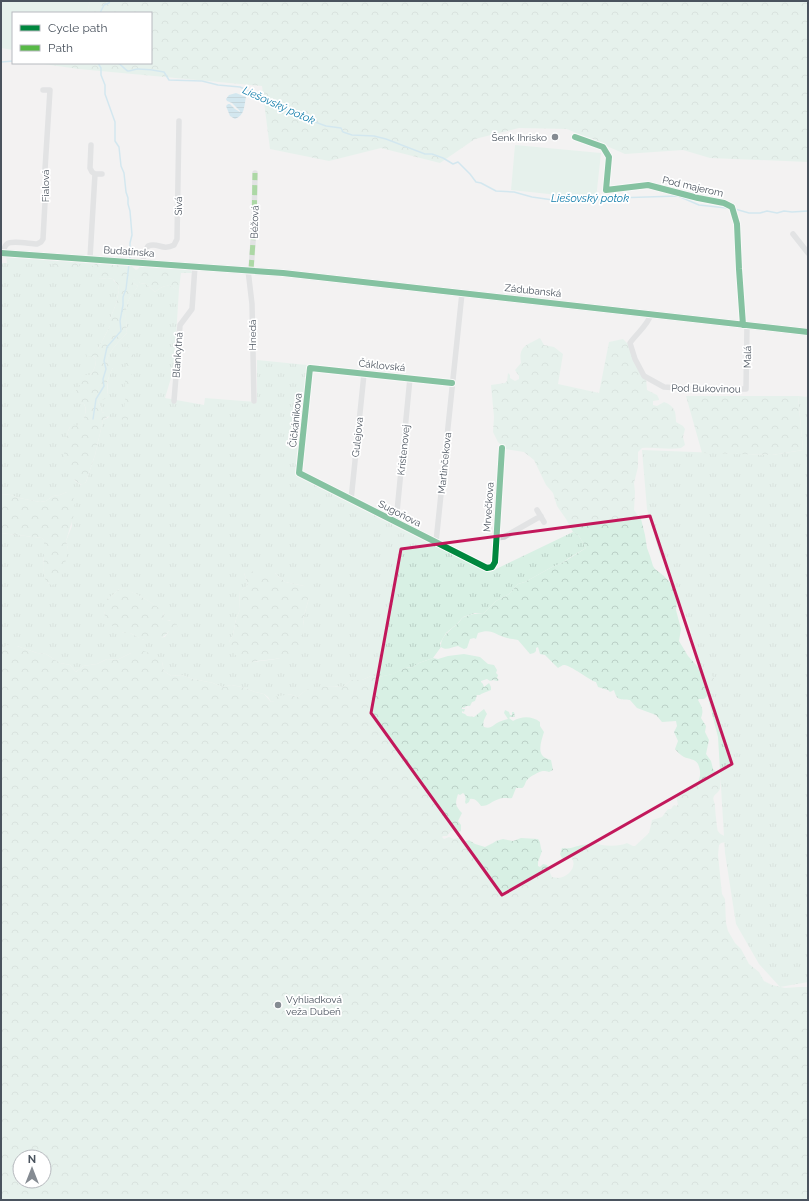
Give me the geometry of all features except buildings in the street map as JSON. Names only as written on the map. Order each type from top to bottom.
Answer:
[{"type":"street","name":"Fialová","points":[[2,253],[4,246],[11,242],[37,244],[43,239],[46,184],[45,169],[50,90],[43,90]]},
{"type":"street","name":"Sivá","points":[[143,262],[144,253],[148,246],[155,245],[169,248],[174,245],[177,239],[179,121]]},
{"type":"street","name":"Pod majerom","points":[[575,137],[603,147],[609,157],[606,190],[648,185],[724,203],[733,209],[737,224],[739,268],[745,325]]},
{"type":"street","points":[[91,145],[90,168],[95,174],[102,174]]},
{"type":"street","name":"Béžová","points":[[252,270],[255,173]]},
{"type":"street","points":[[90,258],[95,174]]},
{"type":"street","points":[[793,234],[808,253]]},
{"type":"street","name":"Budatínska","points":[[2,253],[252,270]]},
{"type":"street","name":"Blankytná","points":[[174,401],[180,325],[192,309],[195,266]]},
{"type":"street","name":"Zádubanská","points":[[252,270],[808,332]]},
{"type":"street","name":"Hnedá","points":[[252,270],[254,401]]},
{"type":"street","name":"Martinčekova","points":[[436,542],[462,293]]},
{"type":"street","name":"Pod Bukovinou","points":[[651,314],[649,319],[630,343],[635,359],[644,376],[664,387],[695,389],[746,389]]},
{"type":"street","name":"Malá","points":[[745,325],[746,389]]},
{"type":"street","name":"Čáklovská","points":[[310,368],[452,383]]},
{"type":"street","name":"Čičkánikova","points":[[299,473],[310,368]]},
{"type":"street","name":"Gulejova","points":[[351,500],[364,374]]},
{"type":"street","name":"Kristenovej","points":[[396,522],[410,378]]},
{"type":"street","name":"Mrvečkova","points":[[492,567],[494,562],[502,448]]},
{"type":"street","name":"Sugoňova","points":[[299,473],[487,568],[492,567]]},
{"type":"street","points":[[537,510],[544,522]]},
{"type":"street","name":"Mrvečkova","points":[[496,538],[504,537],[540,516]]},
{"type":"highlighted area","points":[[650,516],[732,764],[502,895],[371,713],[401,549]]},
{"type":"green space","points":[[1,1],[90,1],[87,12],[12,12],[12,50],[1,48]]},
{"type":"green space","points":[[90,1],[808,1],[808,162],[710,158],[683,150],[625,154],[567,129],[519,128],[475,139],[440,163],[381,148],[329,161],[270,149],[262,86],[79,69],[43,64],[152,64],[152,12],[87,12]]},
{"type":"green space","points":[[515,145],[601,153],[596,199],[511,190]]},
{"type":"green space","points":[[6,256],[95,264],[91,267],[100,279],[113,279],[118,285],[119,290],[116,304],[110,319],[110,326],[98,349],[94,349],[93,356],[96,359],[96,363],[93,372],[90,375],[83,375],[80,386],[81,403],[84,404],[85,409],[84,418],[79,425],[70,427],[68,431],[64,460],[75,481],[81,485],[86,482],[95,455],[103,420],[109,417],[102,412],[98,402],[108,395],[108,381],[113,368],[108,363],[107,359],[113,348],[127,333],[127,306],[130,297],[138,286],[133,283],[133,280],[137,278],[140,283],[146,284],[155,292],[165,286],[179,289],[174,368],[165,398],[204,405],[205,398],[257,402],[257,360],[307,365],[297,476],[490,572],[573,532],[579,536],[586,548],[562,563],[525,582],[518,584],[509,594],[496,601],[483,614],[475,613],[463,617],[446,633],[440,643],[441,647],[433,658],[393,674],[379,677],[371,676],[362,680],[351,680],[343,687],[313,688],[296,697],[290,694],[275,697],[274,701],[271,702],[264,694],[242,687],[231,685],[222,687],[213,683],[182,675],[171,676],[164,671],[162,662],[131,653],[117,660],[107,659],[97,664],[83,666],[76,672],[70,665],[60,663],[46,654],[37,653],[17,646],[1,653],[1,533],[42,538],[44,540],[44,574],[49,584],[68,549],[66,541],[72,526],[67,492],[40,502],[1,494],[1,263],[7,263]],"holes":[[[244,573],[275,573],[285,582],[304,586],[309,598],[303,619],[304,626],[280,658],[250,663],[229,642],[233,635],[236,619],[240,610],[239,590],[242,590],[248,585]],[[119,589],[126,590],[137,595],[154,605],[164,613],[162,620],[170,620],[176,631],[169,631],[165,637],[144,640],[130,633],[123,633],[104,614],[107,606],[107,599]]]},
{"type":"green space","points":[[54,260],[75,261],[80,267],[78,269],[73,269],[68,273],[55,267],[52,263]]},
{"type":"green space","points":[[95,264],[129,264],[136,270],[141,265],[191,270],[192,273],[181,273],[179,289],[165,286],[155,292],[146,284],[140,283],[137,279],[133,280],[133,283],[138,286],[128,301],[126,315],[127,333],[113,348],[107,359],[108,363],[114,365],[107,382],[108,395],[105,399],[99,400],[98,402],[102,412],[110,413],[110,415],[103,420],[95,455],[86,482],[82,485],[70,475],[64,460],[68,431],[74,424],[77,426],[79,424],[83,419],[86,409],[84,404],[81,403],[80,397],[76,396],[74,393],[80,386],[78,382],[79,377],[83,375],[90,375],[94,370],[96,359],[93,356],[87,357],[86,353],[92,348],[98,349],[110,326],[110,319],[116,304],[119,290],[118,285],[113,279],[100,279],[94,275],[91,267]]},
{"type":"green space","points":[[540,338],[544,345],[554,347],[563,354],[558,384],[599,393],[609,342],[623,339],[629,345],[646,378],[647,390],[657,395],[659,399],[653,401],[653,405],[657,406],[664,402],[671,405],[675,412],[676,422],[685,429],[683,437],[685,445],[681,448],[642,448],[638,452],[638,467],[634,483],[634,510],[641,519],[647,548],[653,566],[678,592],[676,610],[681,629],[679,641],[688,656],[698,667],[710,673],[714,678],[713,688],[716,693],[711,693],[704,699],[698,700],[702,709],[701,718],[706,726],[705,732],[709,740],[706,754],[711,761],[713,769],[721,777],[720,789],[713,798],[718,831],[727,839],[726,842],[719,845],[718,855],[722,894],[725,899],[726,923],[728,931],[735,943],[741,949],[749,964],[759,972],[764,981],[772,985],[785,988],[808,987],[808,1200],[1,1200],[1,653],[2,649],[7,645],[17,646],[37,653],[46,654],[60,663],[70,665],[76,672],[83,666],[97,664],[107,659],[117,660],[131,653],[144,651],[160,658],[164,671],[171,676],[182,675],[213,683],[222,687],[231,685],[242,687],[264,694],[271,702],[274,701],[273,698],[290,694],[296,697],[299,696],[308,689],[325,686],[343,687],[351,680],[362,680],[371,676],[379,677],[392,674],[433,658],[438,659],[464,654],[480,657],[488,664],[494,665],[497,670],[497,678],[499,680],[490,681],[487,679],[481,681],[484,687],[489,683],[491,690],[477,695],[475,701],[472,702],[470,706],[466,706],[464,708],[462,707],[462,709],[465,709],[462,713],[467,716],[474,717],[484,709],[487,714],[483,725],[486,728],[508,719],[504,713],[505,710],[509,712],[510,715],[514,712],[515,717],[509,718],[513,721],[527,717],[537,720],[540,722],[540,726],[544,732],[540,750],[544,757],[551,760],[553,770],[549,772],[542,771],[530,777],[522,788],[516,788],[512,798],[501,798],[486,805],[481,806],[473,799],[470,799],[466,804],[466,797],[464,794],[458,794],[456,804],[462,813],[458,821],[461,825],[461,831],[451,831],[447,836],[442,837],[444,839],[449,837],[454,839],[459,838],[460,836],[463,842],[469,840],[475,844],[485,847],[503,839],[513,841],[521,838],[538,839],[542,851],[538,866],[540,867],[543,864],[547,865],[552,877],[558,878],[566,876],[573,867],[573,860],[571,857],[565,860],[562,858],[560,854],[562,848],[570,848],[594,843],[610,846],[627,843],[635,846],[649,833],[652,820],[662,817],[668,809],[671,809],[674,805],[677,806],[678,795],[688,791],[698,782],[700,772],[697,762],[683,756],[675,749],[678,741],[674,732],[677,726],[676,721],[662,722],[656,715],[637,708],[630,700],[619,699],[614,690],[610,692],[598,687],[596,682],[567,665],[558,668],[545,655],[540,654],[538,647],[534,653],[530,654],[518,640],[503,637],[487,631],[478,633],[476,639],[470,639],[467,648],[464,649],[458,646],[447,649],[441,647],[444,636],[463,618],[474,614],[483,614],[496,601],[509,594],[518,584],[525,582],[562,563],[586,548],[579,536],[573,532],[557,506],[553,493],[546,485],[534,460],[524,452],[505,449],[498,442],[493,432],[494,417],[491,385],[505,383],[507,381],[508,373],[510,378],[515,381],[519,379],[519,376],[515,370],[521,363],[520,357],[522,349]]},
{"type":"green space","points":[[129,345],[134,346],[129,418],[125,421],[121,419],[125,404],[125,370]]},
{"type":"green space","points":[[686,396],[798,396],[803,450],[772,455],[702,453]]},
{"type":"green space","points":[[798,396],[808,397],[808,982],[780,987],[759,964],[736,924],[725,853],[718,737],[689,624],[659,551],[647,509],[642,450],[772,455],[803,450]]},
{"type":"green space","points":[[67,492],[71,492],[73,494],[75,511],[66,541],[68,549],[66,560],[60,579],[52,585],[45,579],[43,567],[44,540],[42,538],[1,533],[1,494],[40,502]]},
{"type":"green space","points":[[246,569],[256,573],[275,573],[285,582],[304,586],[309,589],[309,598],[303,619],[304,626],[299,649],[297,653],[288,660],[280,658],[250,663],[239,659],[231,650],[229,642],[233,635],[236,619],[240,610],[239,590],[242,590],[248,585],[244,573]]},
{"type":"green space","points":[[119,589],[130,591],[158,607],[164,613],[162,620],[174,622],[177,625],[178,630],[169,631],[160,639],[149,641],[141,639],[130,633],[124,633],[115,628],[104,614],[107,599]]},
{"type":"water","points":[[236,93],[246,97],[241,115],[235,119],[230,116],[226,106],[230,104],[235,109],[240,111],[226,99],[229,95]]},
{"type":"waterway","points":[[100,12],[104,5],[110,1]]},
{"type":"waterway","name":"Liešovský potok","points":[[1,62],[12,61]]},
{"type":"waterway","points":[[99,64],[105,85],[105,94],[115,122],[115,141],[119,147],[121,166],[124,173],[132,235],[130,243],[130,259]]},
{"type":"waterway","name":"Liešovský potok","points":[[120,64],[128,71],[141,69],[164,72],[169,80],[202,81],[218,85],[240,87],[301,117],[326,126],[341,128],[343,132],[352,135],[374,136],[386,139],[425,154],[432,154],[443,158],[453,164],[458,162],[476,182],[496,191],[514,192],[532,197],[560,201],[579,202],[615,198],[678,196],[699,205],[727,208]]},
{"type":"waterway","name":"Liešovský potok","points":[[735,209],[749,213],[760,213],[767,211],[777,213],[784,211],[808,211]]},
{"type":"waterway","points":[[93,419],[96,399],[104,386],[103,379],[106,369],[104,361],[107,347],[121,331],[120,321],[129,264]]},
{"type":"marked path","points":[[251,270],[254,227],[255,173]]},
{"type":"cycle path","points":[[575,137],[603,147],[609,157],[606,190],[648,185],[724,203],[732,207],[737,224],[743,325]]},
{"type":"cycle path","points":[[1,253],[283,273],[808,332]]},
{"type":"cycle path","points":[[452,383],[310,368],[299,473],[487,568],[492,567],[495,562],[502,448]]},
{"type":"place","name":"Šenk Ihrisko","points":[[555,137]]},
{"type":"place","name":"Vyhliadková veža Dubeň","points":[[278,1005]]}]
